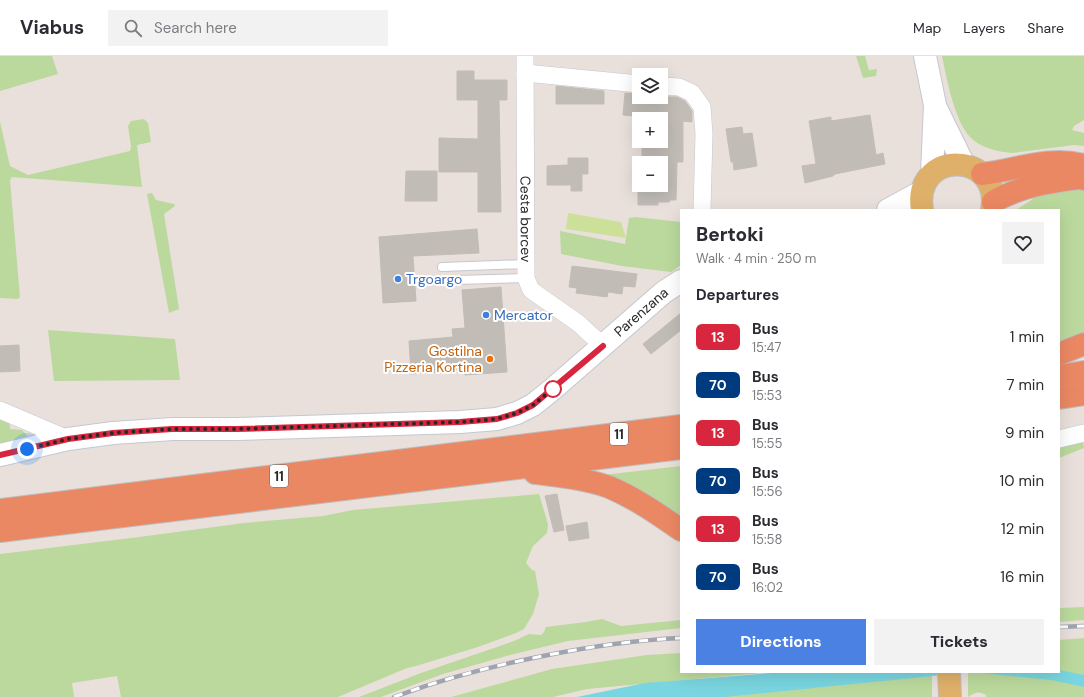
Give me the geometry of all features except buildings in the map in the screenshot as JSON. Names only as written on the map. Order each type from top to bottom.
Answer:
[{"type":"highway","points":[[973,169],[1044,162],[1077,163],[1084,165]]},
{"type":"highway","points":[[993,206],[1007,194],[1045,182],[1079,178],[1084,179]]},
{"type":"highway","points":[[1060,354],[1084,344]]},
{"type":"highway","points":[[1060,376],[1084,372]]},
{"type":"highway","points":[[1060,398],[1084,394]]},
{"type":"highway","name":"11","points":[[0,510],[680,426]]},
{"type":"highway","name":"11","points":[[0,531],[680,448]]},
{"type":"highway","points":[[502,469],[566,477],[608,487],[632,498],[680,529]]},
{"type":"main road","points":[[925,192],[944,166],[954,164],[973,169],[991,187],[993,206]]},
{"type":"main road","points":[[949,673],[950,697]]},
{"type":"street","points":[[890,209],[925,192],[935,105],[925,56]]},
{"type":"street","points":[[525,64],[632,83]]},
{"type":"street","name":"Cesta borcev","points":[[525,64],[526,271],[531,290],[578,323],[603,346]]},
{"type":"street","points":[[668,86],[679,87],[692,93],[702,107],[704,134],[702,209]]},
{"type":"street","points":[[935,105],[973,169]]},
{"type":"street","name":"Parenzana","points":[[0,455],[68,439],[113,433],[172,429],[237,429],[460,422],[497,419],[517,413],[533,405],[664,292],[680,282]]},
{"type":"street","points":[[0,410],[68,439]]},
{"type":"street","points":[[1060,439],[1084,433]]},
{"type":"lane","points":[[442,267],[526,271]]},
{"type":"lane","points":[[456,280],[526,271]]},
{"type":"green space","points":[[0,56],[52,56],[58,74],[0,91]]},
{"type":"green space","points":[[856,56],[865,56],[869,70],[877,69],[876,76],[863,78]]},
{"type":"green space","points":[[942,56],[1084,56],[1084,120],[1074,126],[1072,130],[1084,133],[1084,146],[1074,145],[1013,153],[1002,152],[984,147],[974,141],[964,129],[955,110]]},
{"type":"green space","points":[[144,119],[148,123],[151,142],[137,145],[142,187],[12,177],[10,180],[20,297],[18,299],[0,298],[0,122],[10,166],[28,175],[130,151],[131,147],[128,126],[131,121]]},
{"type":"green space","points":[[1084,186],[1084,334],[1060,346],[1060,209],[1018,209],[1033,199],[1032,193]]},
{"type":"green space","points":[[152,193],[156,200],[174,204],[175,206],[164,214],[179,309],[169,313],[147,194]]},
{"type":"green space","points":[[568,213],[621,222],[626,238],[566,229]]},
{"type":"green space","points":[[635,217],[680,222],[680,266],[671,272],[622,266],[561,254],[560,231],[625,244],[629,218]]},
{"type":"green space","points":[[48,330],[175,339],[180,380],[54,381]]},
{"type":"green space","points":[[0,420],[7,421],[10,425],[10,429],[22,430],[29,438],[0,444]]},
{"type":"green space","points":[[1083,442],[1084,448],[1060,458],[1060,445]]},
{"type":"green space","points":[[680,466],[680,520],[603,475]]},
{"type":"green space","points":[[539,494],[548,524],[547,533],[533,546],[526,563],[532,570],[535,571],[539,594],[533,614],[524,629],[516,633],[478,647],[407,668],[338,697],[121,697],[117,676],[72,683],[74,697],[0,697],[0,554],[244,523],[323,516],[353,510]]},
{"type":"green space","points":[[1084,607],[1084,620],[1060,622],[1060,608]]},
{"type":"green space","points":[[602,619],[621,626],[680,620],[680,628],[568,641],[510,655],[443,674],[381,697],[359,697],[421,673],[514,641],[529,634],[541,635],[546,627]]},
{"type":"green space","points":[[1084,638],[1084,697],[986,697],[986,695],[981,693],[975,693],[968,697],[968,673],[1060,673],[1060,640]]},
{"type":"green space","points":[[680,653],[680,673],[759,673],[587,689],[553,697],[451,697],[552,669],[647,655]]},
{"type":"green space","points":[[932,673],[932,697],[632,697],[783,688],[810,688]]},
{"type":"water","points":[[1060,670],[1084,675],[1084,687],[1051,680],[982,673],[1060,673]]},
{"type":"water","points":[[772,673],[962,673],[724,697],[577,697],[645,683]]},
{"type":"railway","points":[[1060,627],[1084,626]]},
{"type":"railway","points":[[394,697],[449,679],[524,660],[612,644],[680,638]]},
{"type":"bus line","name":"13","points":[[0,455],[68,439],[113,433],[172,429],[237,429],[460,422],[497,419],[517,413],[533,405],[603,346]]},
{"type":"place","name":"Trgoargo","points":[[398,279]]},
{"type":"place","name":"Mercator","points":[[486,315]]},
{"type":"place","name":"Gostilna Pizzeria Kortina","points":[[490,359]]},
{"type":"route","points":[[27,449],[68,439],[113,433],[172,429],[237,429],[460,422],[497,419],[517,413],[533,405],[554,388],[553,389]]}]
